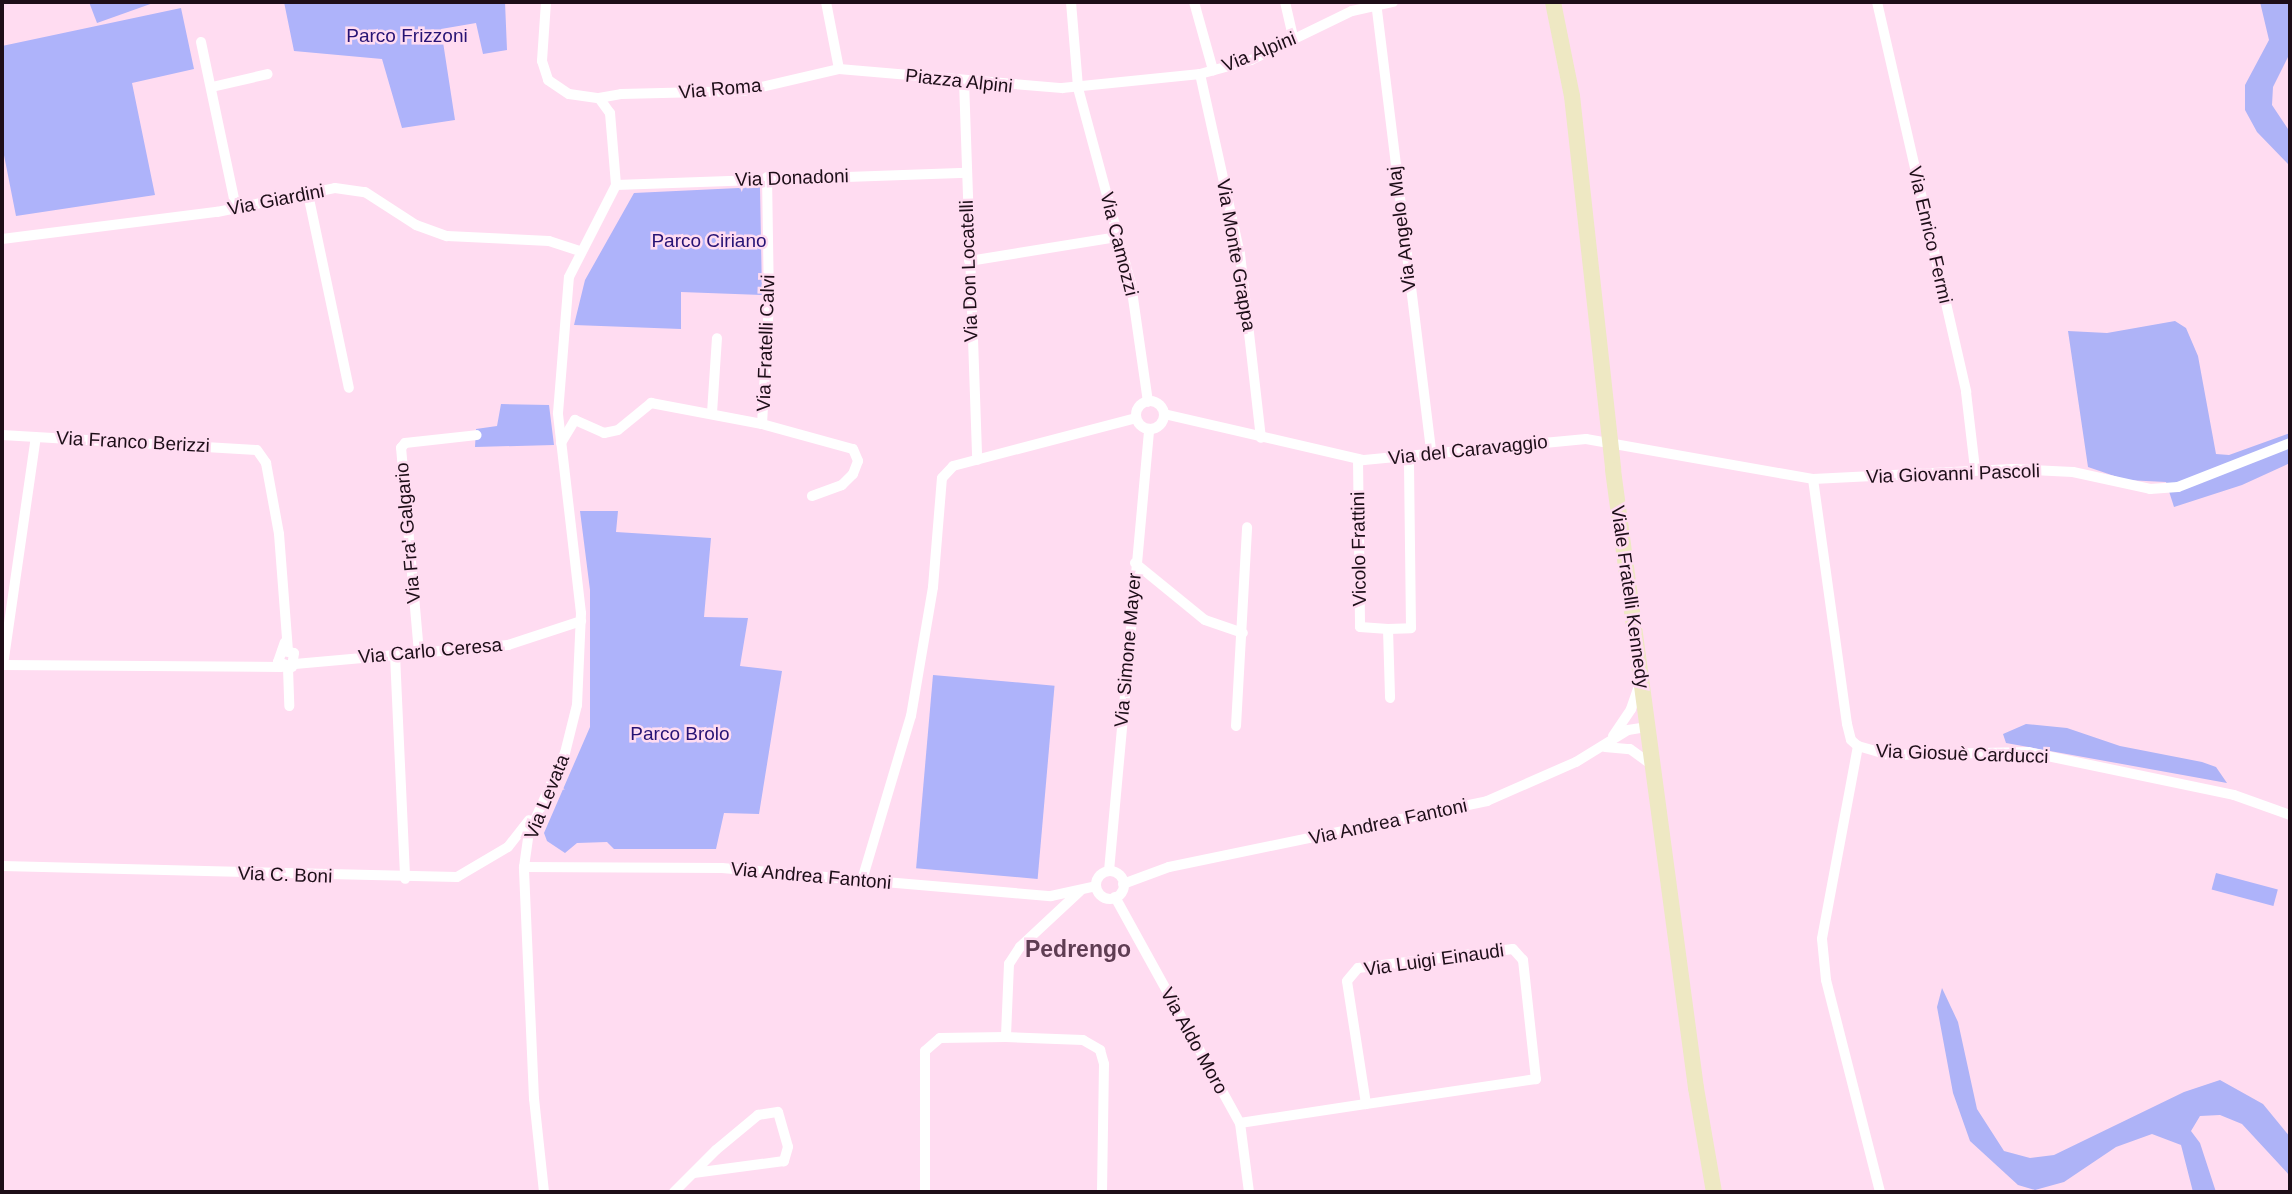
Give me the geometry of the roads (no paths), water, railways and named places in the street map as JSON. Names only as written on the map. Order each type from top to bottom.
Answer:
[{"type":"street","name":"Via Roma","points":[[546,2],[541,53],[548,80],[569,94],[598,98],[621,94],[744,91],[839,69]]},
{"type":"street","points":[[826,2],[839,69]]},
{"type":"street","name":"Via Camozzi","points":[[1071,2],[1078,88],[1130,284],[1148,402]]},
{"type":"street","points":[[1194,2],[1213,71]]},
{"type":"street","points":[[1285,2],[1294,40]]},
{"type":"street","name":"Via Alpini","points":[[1078,88],[1213,71],[1251,60],[1352,11],[1393,2]]},
{"type":"street","name":"Viale Fratelli Kennedy","points":[[1553,2],[1572,96],[1609,441],[1696,1088],[1714,1192]]},
{"type":"street","name":"Via Enrico Fermi","points":[[1877,2],[1966,392],[1975,469]]},
{"type":"street","name":"Via Angelo Maj","points":[[1377,4],[1431,453]]},
{"type":"street","points":[[201,43],[236,208]]},
{"type":"street","name":"Piazza Alpini","points":[[839,69],[1078,88]]},
{"type":"street","points":[[212,88],[268,74]]},
{"type":"street","name":"Via Monte Grappa","points":[[1200,74],[1240,254],[1261,438]]},
{"type":"street","name":"Via Don Locatelli","points":[[964,81],[977,460]]},
{"type":"street","points":[[598,98],[610,113],[616,185]]},
{"type":"street","name":"Via Donadoni","points":[[616,185],[767,177],[967,173]]},
{"type":"street","name":"Via Fratelli Calvi","points":[[762,424],[769,303],[767,177]]},
{"type":"street","name":"Via Levata","points":[[544,1192],[534,1099],[524,867],[539,806],[574,728],[581,621],[558,403],[569,277],[616,185]]},
{"type":"street","name":"Via Giardini","points":[[2,239],[236,208],[335,188],[365,192],[416,225],[447,236],[549,241],[580,251]]},
{"type":"street","points":[[309,194],[349,388]]},
{"type":"street","points":[[969,261],[1118,237]]},
{"type":"street","points":[[712,413],[717,338]]},
{"type":"street","points":[[1148,402],[1159,405],[1164,414],[1160,425],[1149,429],[1136,418],[1139,407],[1148,402]]},
{"type":"street","points":[[558,403],[589,429],[611,431],[629,424],[651,403],[762,424],[853,449],[858,461],[853,474],[842,485],[812,496]]},
{"type":"street","name":"Via del Caravaggio","points":[[1164,414],[1358,459],[1409,458],[1509,443],[1609,441]]},
{"type":"street","points":[[862,880],[911,716],[933,587],[940,485],[953,466],[1136,418]]},
{"type":"street","points":[[561,443],[576,420]]},
{"type":"street","name":"Via Simone Mayer","points":[[1109,871],[1149,429]]},
{"type":"street","name":"Via Franco Berizzi","points":[[2,435],[250,447],[261,454],[279,534],[287,658]]},
{"type":"street","name":"Via Fra' Galgario","points":[[419,653],[401,448],[413,441],[477,435]]},
{"type":"street","name":"Via Carlo Ceresa","points":[[36,438],[2,665],[263,664],[287,658],[317,660],[395,655],[508,645],[581,621]]},
{"type":"street","name":"Via Giovanni Pascoli","points":[[1609,441],[1813,479],[1975,469],[2073,472],[2150,489],[2178,487],[2290,443]]},
{"type":"street","points":[[1388,629],[1411,628],[1409,458]]},
{"type":"street","name":"Vicolo Frattini","points":[[1358,459],[1360,627],[1388,629],[1390,698]]},
{"type":"street","name":"Via Giosuè Carducci","points":[[1813,479],[1847,724],[1851,740],[1858,746],[1890,755],[2028,752],[2234,795],[2290,815]]},
{"type":"street","points":[[1236,726],[1247,527]]},
{"type":"street","points":[[1135,563],[1205,620],[1243,633]]},
{"type":"street","points":[[395,655],[405,879]]},
{"type":"street","points":[[287,658],[289,706]]},
{"type":"street","points":[[1642,676],[1631,709],[1605,747],[1630,749],[1654,766]]},
{"type":"street","name":"Via Andrea Fantoni","points":[[1124,884],[1169,867],[1487,801],[1605,747],[1628,730],[1648,727]]},
{"type":"street","points":[[1858,746],[1822,939],[1826,980],[1880,1192]]},
{"type":"street","name":"Via C. Boni","points":[[2,866],[405,879],[471,873],[518,836],[539,806]]},
{"type":"street","name":"Via Andrea Fantoni","points":[[524,867],[722,868],[1051,896],[1096,886]]},
{"type":"street","points":[[1109,871],[1119,874],[1124,884],[1115,897],[1105,898],[1096,886],[1101,874],[1109,871]]},
{"type":"street","points":[[1006,1037],[1009,964],[1020,947],[1080,891]]},
{"type":"street","name":"Via Aldo Moro","points":[[1115,897],[1240,1123],[1249,1192]]},
{"type":"street","name":"Via Luigi Einaudi","points":[[1240,1123],[1536,1079],[1523,960],[1513,949],[1358,968],[1347,981],[1366,1104]]},
{"type":"street","points":[[926,1192],[925,1051],[940,1038],[1006,1037],[1083,1040],[1100,1050],[1104,1064],[1102,1192]]},
{"type":"street","points":[[674,1192],[694,1173],[758,1115],[778,1112],[788,1147],[784,1161],[694,1173]]},
{"type":"district","name":"Pedrengo","points":[[1078,949]]},
{"type":"park label","name":"Parco Frizzoni","points":[[407,36]]},
{"type":"park label","name":"Parco Ciriano","points":[[709,241]]},
{"type":"park label","name":"Parco Brolo","points":[[680,734]]}]
